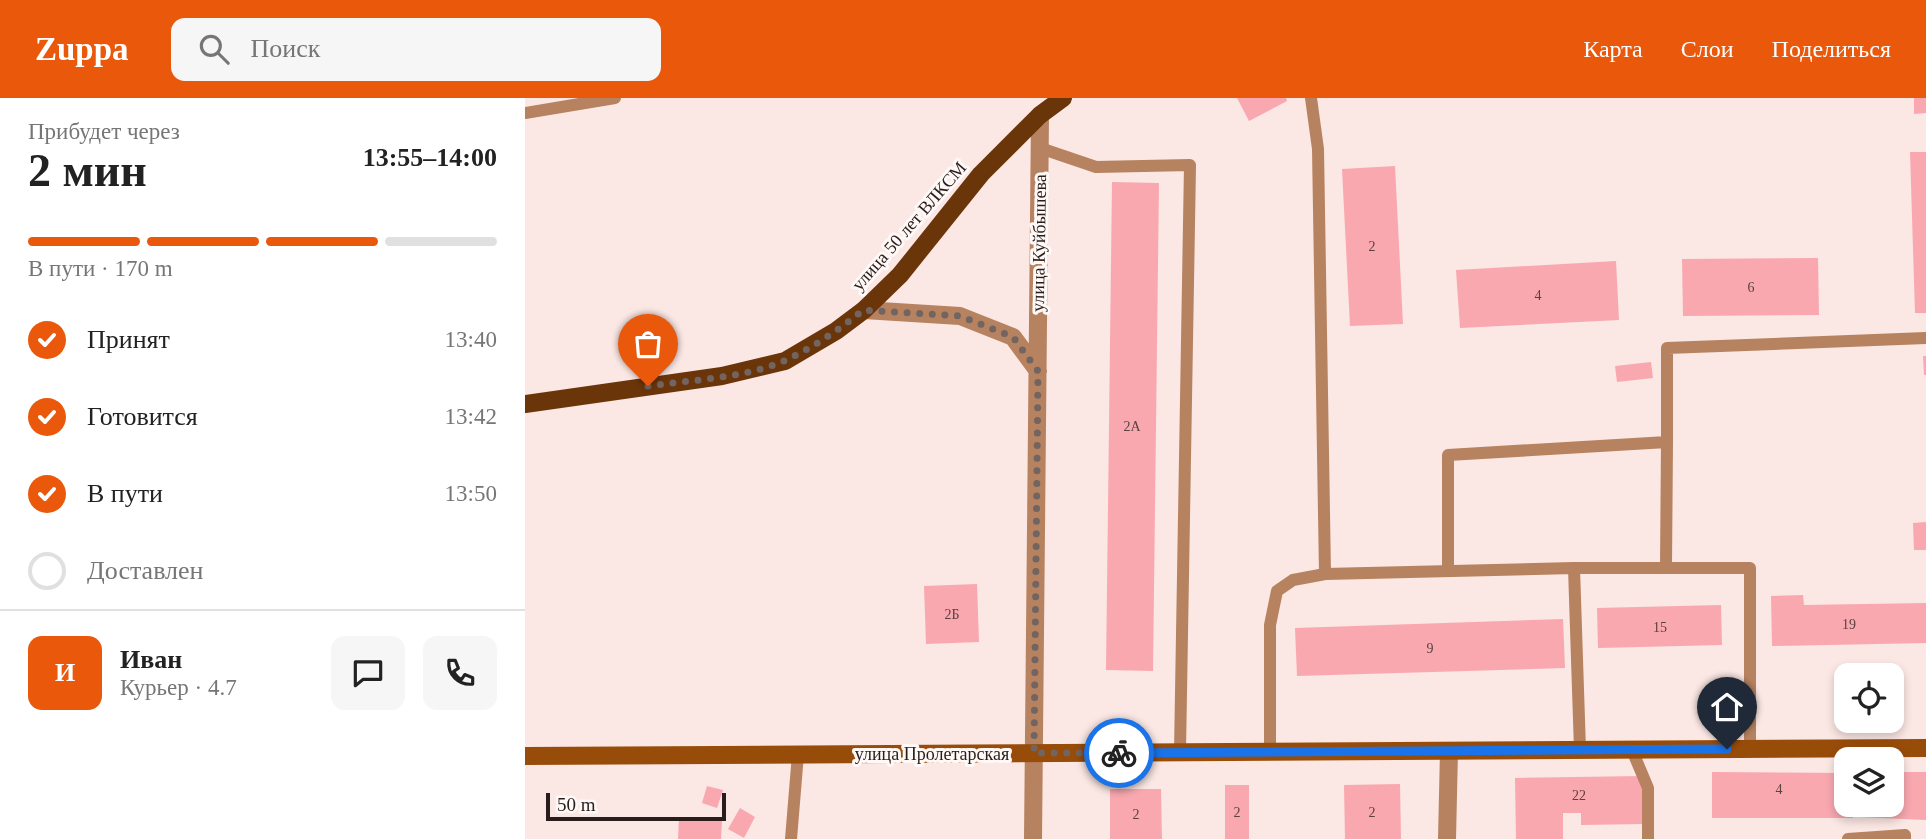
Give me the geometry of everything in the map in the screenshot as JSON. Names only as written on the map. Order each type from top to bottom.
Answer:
[{"type":"main road","name":"улица 50 лет ВЛКСМ","points":[[525,404],[754,370],[785,361],[836,331],[863,310],[899,275],[981,174],[1041,107],[1063,98]]},
{"type":"main road","name":"улица Пролетарская","points":[[525,756],[1926,748]]},
{"type":"street","name":"улица Куйбышева","points":[[1033,839],[1041,107]]},
{"type":"street","points":[[863,310],[960,316],[1013,337],[1038,371]]},
{"type":"street","points":[[1447,839],[1449,751]]},
{"type":"lane","points":[[525,113],[615,98]]},
{"type":"lane","points":[[1311,98],[1318,149],[1325,575]]},
{"type":"lane","points":[[1040,148],[1096,167],[1190,165],[1180,752]]},
{"type":"lane","points":[[1666,567],[1667,348],[1926,338]]},
{"type":"lane","points":[[1448,570],[1447,455],[1667,442]]},
{"type":"lane","points":[[1270,752],[1270,625],[1277,591],[1293,580],[1325,575],[1448,570],[1666,567],[1749,568],[1751,749]]},
{"type":"lane","points":[[1574,568],[1580,750]]},
{"type":"lane","points":[[1632,750],[1648,788],[1648,839]]},
{"type":"lane","points":[[791,839],[798,754]]},
{"type":"lane","points":[[1848,839],[1905,835],[1905,839]]},
{"type":"building","points":[[1237,98],[1286,98],[1287,101],[1249,121]]},
{"type":"building","points":[[1914,98],[1926,98],[1926,113],[1914,114]]},
{"type":"building","points":[[1910,152],[1926,152],[1926,313],[1915,313]]},
{"type":"building","points":[[1395,166],[1403,324],[1350,326],[1342,169]]},
{"type":"building","points":[[1112,182],[1159,183],[1153,671],[1106,670]]},
{"type":"building","points":[[1818,258],[1819,315],[1683,316],[1682,259]]},
{"type":"building","points":[[1616,261],[1619,320],[1460,328],[1456,270]]},
{"type":"building","points":[[1923,356],[1926,356],[1926,375],[1924,375]]},
{"type":"building","points":[[1651,362],[1653,378],[1617,382],[1615,366]]},
{"type":"building","points":[[1926,522],[1926,550],[1914,550],[1913,523]]},
{"type":"building","points":[[977,584],[979,642],[926,644],[924,586]]},
{"type":"building","points":[[1803,595],[1804,605],[1926,603],[1926,643],[1772,646],[1771,596]]},
{"type":"building","points":[[1721,605],[1722,645],[1598,648],[1597,608]]},
{"type":"building","points":[[1563,619],[1565,668],[1297,676],[1295,628]]},
{"type":"building","points":[[1712,772],[1834,773],[1834,817],[1853,817],[1853,818],[1712,818]]},
{"type":"building","points":[[1904,772],[1926,772],[1926,820],[1859,817],[1904,817]]},
{"type":"building","points":[[1643,776],[1643,824],[1581,825],[1581,813],[1563,813],[1563,839],[1516,839],[1515,778]]},
{"type":"building","points":[[1400,784],[1401,839],[1345,839],[1344,785]]},
{"type":"building","points":[[1225,785],[1249,785],[1249,839],[1225,839]]},
{"type":"building","points":[[707,786],[723,790],[717,808],[702,803]]},
{"type":"building","points":[[1110,789],[1161,789],[1162,839],[1110,839]]},
{"type":"building","points":[[740,808],[755,817],[744,838],[728,829]]},
{"type":"building","points":[[679,817],[722,820],[721,839],[678,839]]},
{"type":"way so far","points":[[648,386],[722,376],[785,361],[836,331],[863,310],[960,316],[1013,337],[1038,371],[1034,753],[1119,753]]},
{"type":"route","points":[[1119,753],[1727,749]]}]
